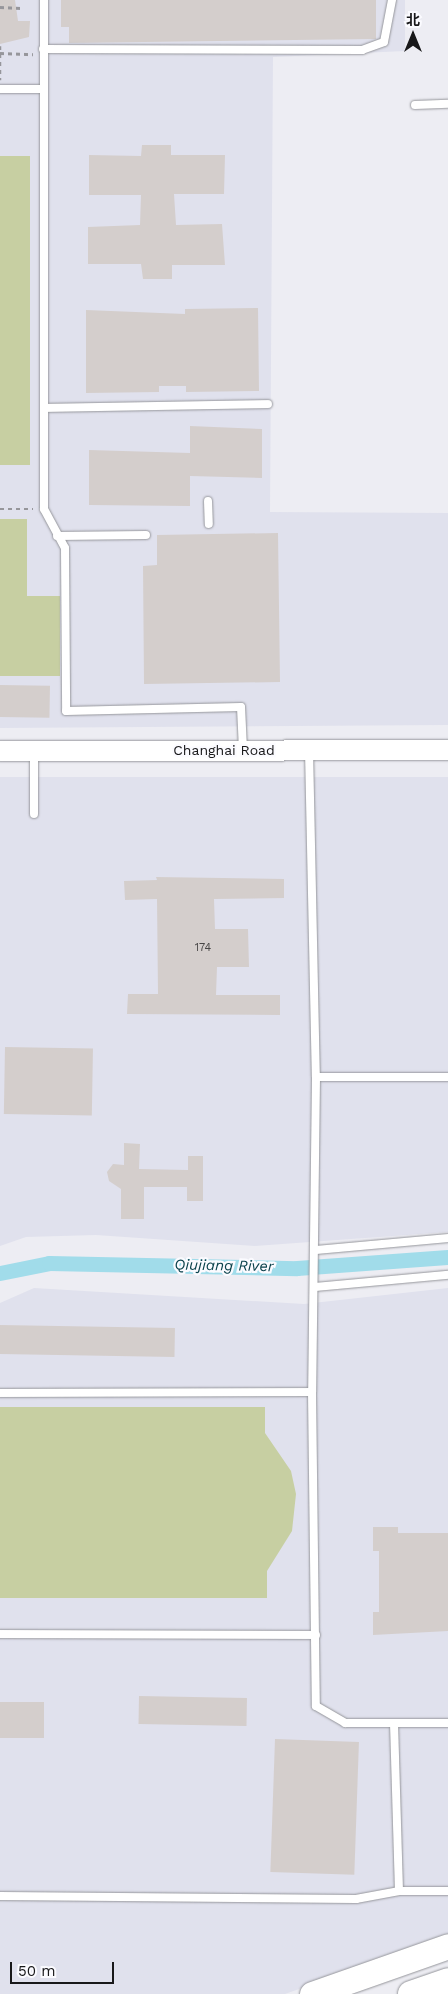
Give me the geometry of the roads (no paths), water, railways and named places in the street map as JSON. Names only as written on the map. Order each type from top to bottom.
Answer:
[{"type":"highway","points":[[410,1994],[448,1981]]},
{"type":"main road","points":[[312,1994],[448,1946]]},
{"type":"street","name":"Changhai Road","points":[[0,751],[448,750]]},
{"type":"lane","points":[[44,0],[44,509],[65,548],[66,711],[241,707],[243,749]]},
{"type":"lane","points":[[43,52],[362,50],[384,42],[392,0]]},
{"type":"lane","points":[[0,89],[44,89]]},
{"type":"lane","points":[[415,105],[448,104]]},
{"type":"lane","points":[[45,408],[268,404]]},
{"type":"lane","points":[[208,502],[209,524]]},
{"type":"lane","points":[[57,536],[146,535]]},
{"type":"lane","points":[[309,749],[316,1078],[316,1283],[312,1392],[316,1706],[345,1724],[448,1723]]},
{"type":"lane","points":[[34,751],[34,814]]},
{"type":"lane","points":[[316,1078],[448,1077]]},
{"type":"lane","points":[[315,1253],[448,1238]]},
{"type":"lane","points":[[316,1283],[448,1275]]},
{"type":"lane","points":[[0,1393],[312,1392]]},
{"type":"lane","points":[[0,1634],[316,1635]]},
{"type":"lane","points":[[394,1723],[399,1891]]},
{"type":"lane","points":[[0,1896],[356,1899],[399,1891],[448,1891]]},
{"type":"waterway","name":"Qiujiang River","points":[[0,1273],[49,1263],[297,1268],[448,1257]]}]
